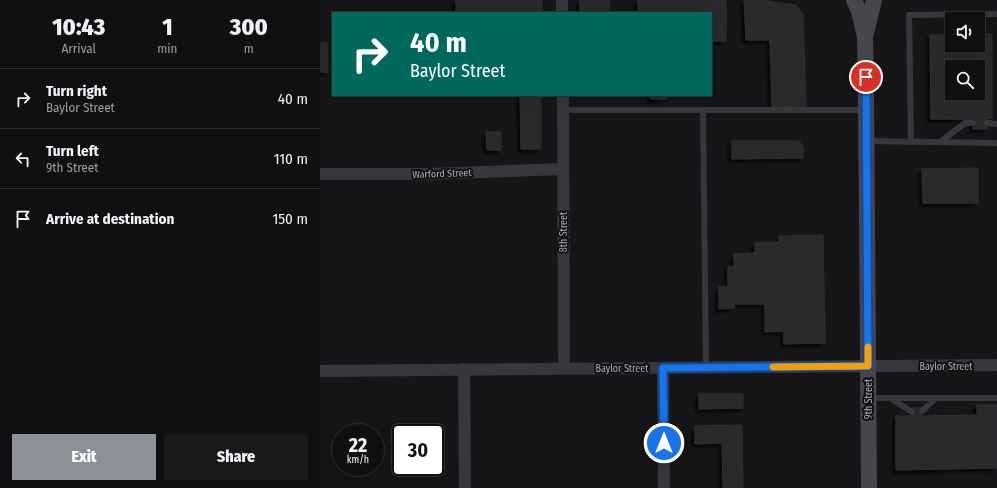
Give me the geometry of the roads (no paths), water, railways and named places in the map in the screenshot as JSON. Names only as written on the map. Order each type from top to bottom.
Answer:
[{"type":"street","points":[[562,0],[562,12]]},
{"type":"street","name":"9th Street","points":[[854,0],[859,11],[865,37],[869,488]]},
{"type":"street","points":[[865,37],[874,0]]},
{"type":"street","name":"8th Street","points":[[563,96],[564,368]]},
{"type":"street","name":"Warford Street","points":[[320,174],[429,174],[563,169]]},
{"type":"street","name":"Baylor Street","points":[[320,371],[997,365]]},
{"type":"street","points":[[663,368],[664,488]]},
{"type":"street","points":[[464,370],[466,488]]},
{"type":"lane","points":[[910,142],[909,15],[997,14]]},
{"type":"lane","points":[[563,110],[866,110]]},
{"type":"lane","points":[[703,110],[706,367]]},
{"type":"lane","points":[[940,142],[965,123],[973,123]]},
{"type":"lane","points":[[987,123],[997,124]]},
{"type":"lane","points":[[867,141],[997,143]]},
{"type":"lane","points":[[868,398],[997,398]]},
{"type":"lane","points":[[890,398],[912,412]]},
{"type":"lane","points":[[922,411],[936,398]]}]
